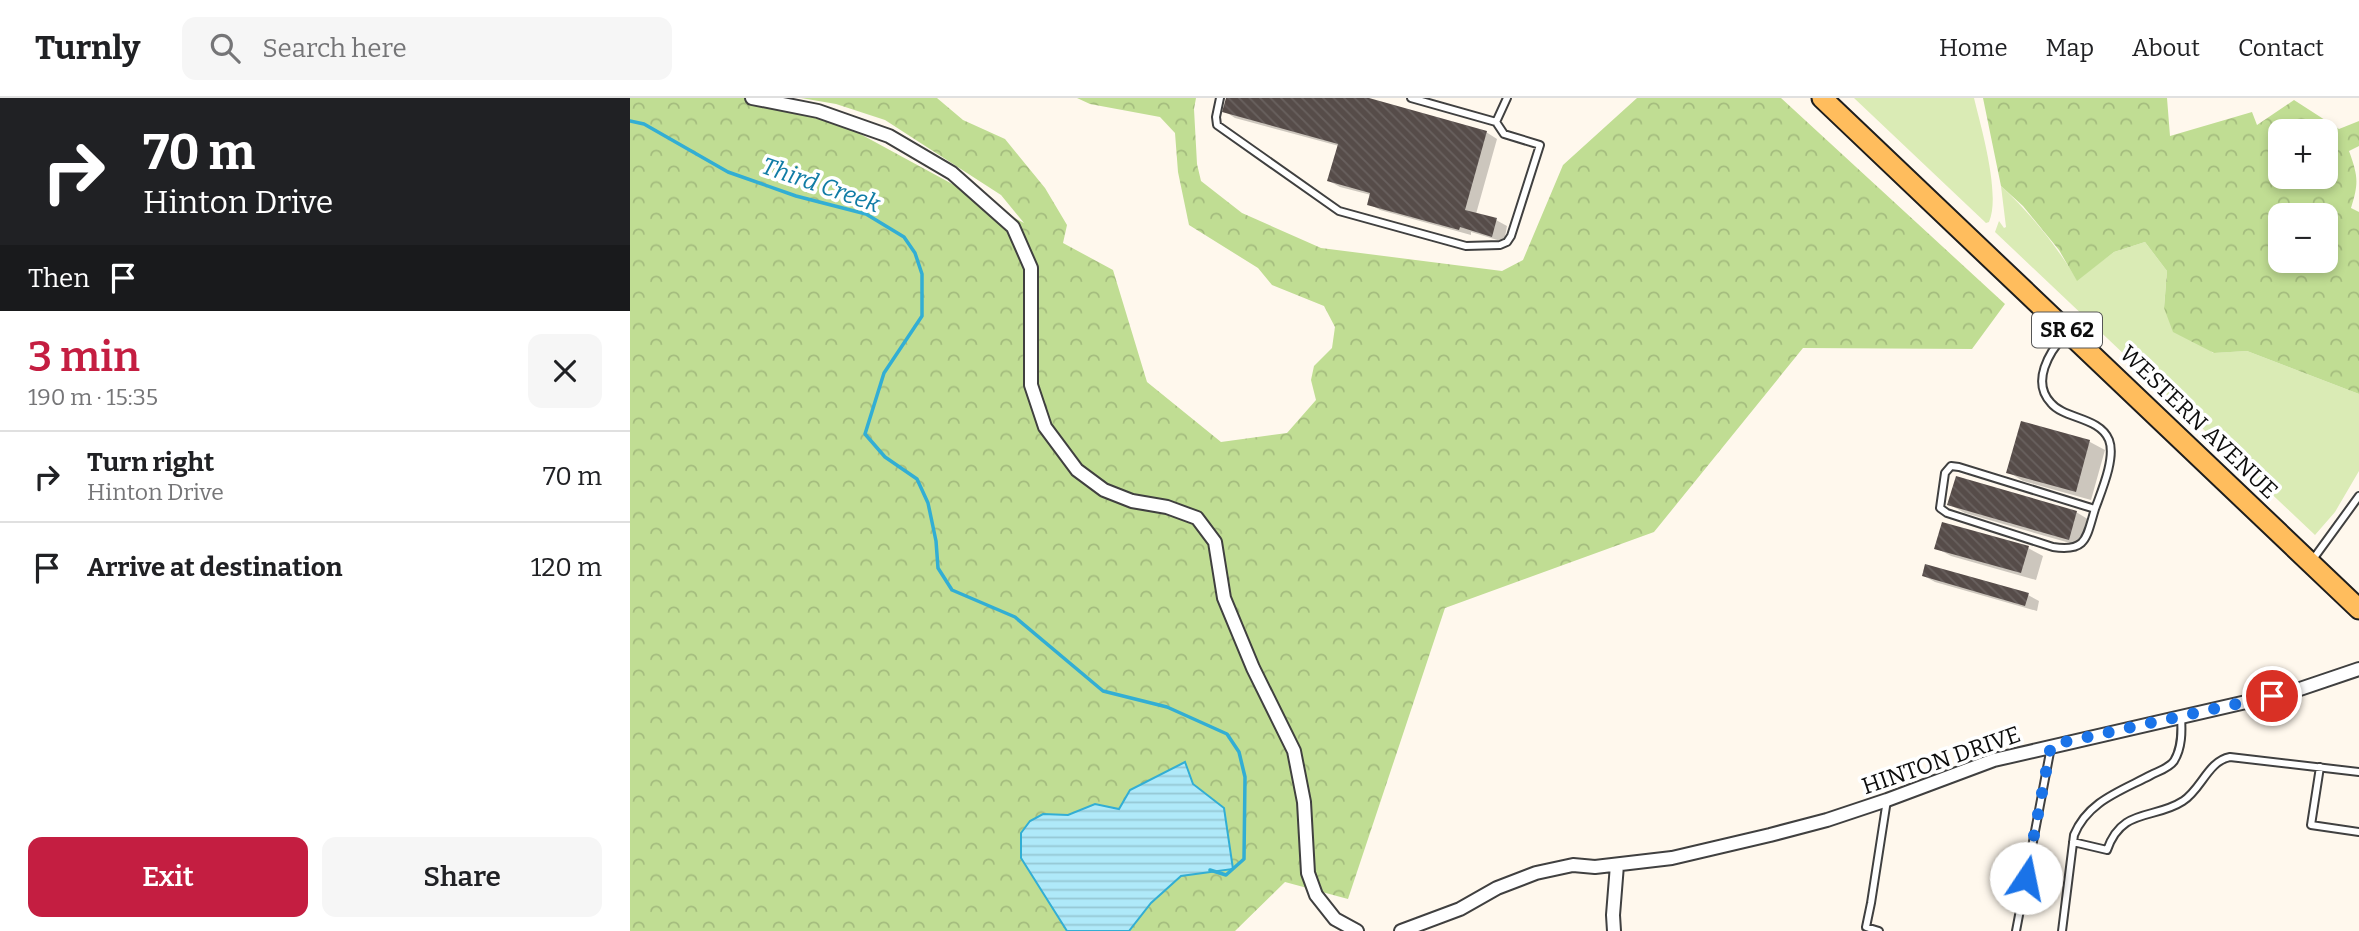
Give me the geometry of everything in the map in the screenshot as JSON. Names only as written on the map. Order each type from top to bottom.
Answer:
[{"type":"main road","name":"WESTERN AVENUE","points":[[1822,98],[2359,609]]},
{"type":"street","points":[[752,98],[818,111],[889,136],[952,173],[1013,227],[1031,268],[1031,385],[1045,427],[1077,470],[1104,490],[1132,501],[1167,507],[1197,519],[1215,542],[1224,598],[1253,668],[1294,751],[1304,802],[1308,873],[1316,895],[1335,919],[1357,931]]},
{"type":"street","name":"HINTON DRIVE","points":[[1401,931],[1460,909],[1497,888],[1536,873],[1573,865],[1595,867],[1672,858],[1721,847],[1827,820],[1994,760],[2294,691],[2359,669]]},
{"type":"street","points":[[1615,931],[1613,915],[1617,864]]},
{"type":"lane","points":[[1220,98],[1217,124],[1339,211],[1466,246],[1500,245],[1507,242],[1540,145],[1504,134],[1496,122],[1411,98]]},
{"type":"lane","points":[[1496,122],[1507,98]]},
{"type":"lane","points":[[2069,332],[2055,346],[2045,365],[2042,387],[2051,404],[2102,429],[2109,438],[2111,448],[2106,477],[2086,538],[2081,545],[2069,549],[2053,547],[1947,513],[1940,508],[1939,502],[1945,473],[1951,466],[2095,509]]},
{"type":"lane","points":[[2310,563],[2359,496]]},
{"type":"lane","points":[[2062,931],[2073,842],[2080,820],[2097,803],[2170,766],[2180,744],[2181,717]]},
{"type":"lane","points":[[2016,931],[2051,745]]},
{"type":"lane","points":[[2073,842],[2107,849],[2120,827],[2136,817],[2179,804],[2190,797],[2222,758],[2359,772]]},
{"type":"lane","points":[[2320,766],[2311,825],[2359,831]]},
{"type":"lane","points":[[1879,931],[1866,927],[1887,800]]},
{"type":"green space","points":[[630,98],[749,98],[818,111],[1024,223],[1001,195],[885,120],[836,104],[801,98],[937,98],[963,120],[1005,139],[1045,188],[1067,225],[1063,243],[1113,270],[1147,382],[1221,442],[1287,433],[1316,400],[1311,380],[1314,366],[1332,348],[1335,327],[1324,306],[1272,285],[1258,268],[1189,225],[1178,172],[1175,133],[1160,117],[1090,104],[1077,98],[1196,98],[1194,109],[1197,164],[1201,181],[1242,213],[1321,248],[1502,271],[1523,260],[1563,165],[1637,98],[1781,98],[2005,304],[1972,349],[1803,348],[1654,532],[1445,608],[1348,899],[1285,882],[1235,931],[630,931]]},
{"type":"green space","points":[[1854,98],[1974,98],[1985,143],[1993,195],[1989,222],[1986,223]]},
{"type":"green space","points":[[1983,98],[2167,98],[2170,136],[2252,112],[2257,125],[2294,100],[2323,119],[2268,119],[2268,189],[2338,189],[2338,128],[2359,121],[2359,146],[2349,151],[2356,180],[2351,208],[2359,212],[2359,394],[2247,351],[2214,353],[2173,332],[2164,308],[2167,271],[2145,242],[2114,252],[2077,281],[2059,250],[2023,206],[2001,186]]},
{"type":"green space","points":[[2001,186],[2042,230],[2077,280],[2114,252],[2145,242],[2167,271],[2164,307],[2213,353],[2247,351],[2359,394],[2359,471],[2335,512],[2315,535],[1995,232],[1999,221],[2006,227]]},
{"type":"water","points":[[1185,762],[1193,784],[1224,808],[1233,869],[1181,876],[1151,903],[1129,931],[1067,931],[1021,858],[1021,833],[1030,821],[1043,814],[1068,815],[1095,804],[1119,809],[1130,790]]},
{"type":"building","points":[[1226,98],[1369,98],[1487,131],[1465,210],[1497,218],[1492,237],[1367,205],[1370,193],[1327,181],[1338,144],[1222,112]]},
{"type":"building","points":[[2021,421],[2090,440],[2076,492],[2006,473]]},
{"type":"building","points":[[1956,476],[2077,511],[2069,540],[1947,505]]},
{"type":"building","points":[[1942,522],[2029,546],[2021,573],[1934,549]]},
{"type":"building","points":[[1925,564],[2029,593],[2025,606],[1922,576]]},
{"type":"waterway","name":"Third Creek","points":[[630,121],[644,124],[728,172],[796,196],[866,214],[904,237],[915,253],[922,274],[922,316],[884,373],[865,434],[885,457],[917,479],[928,503],[936,541],[938,568],[952,590],[1015,617],[1103,691],[1167,707],[1227,734],[1239,752],[1245,777],[1244,859],[1226,875],[1210,870]]},
{"type":"route","points":[[2026,878],[2051,745],[2272,696]]}]
